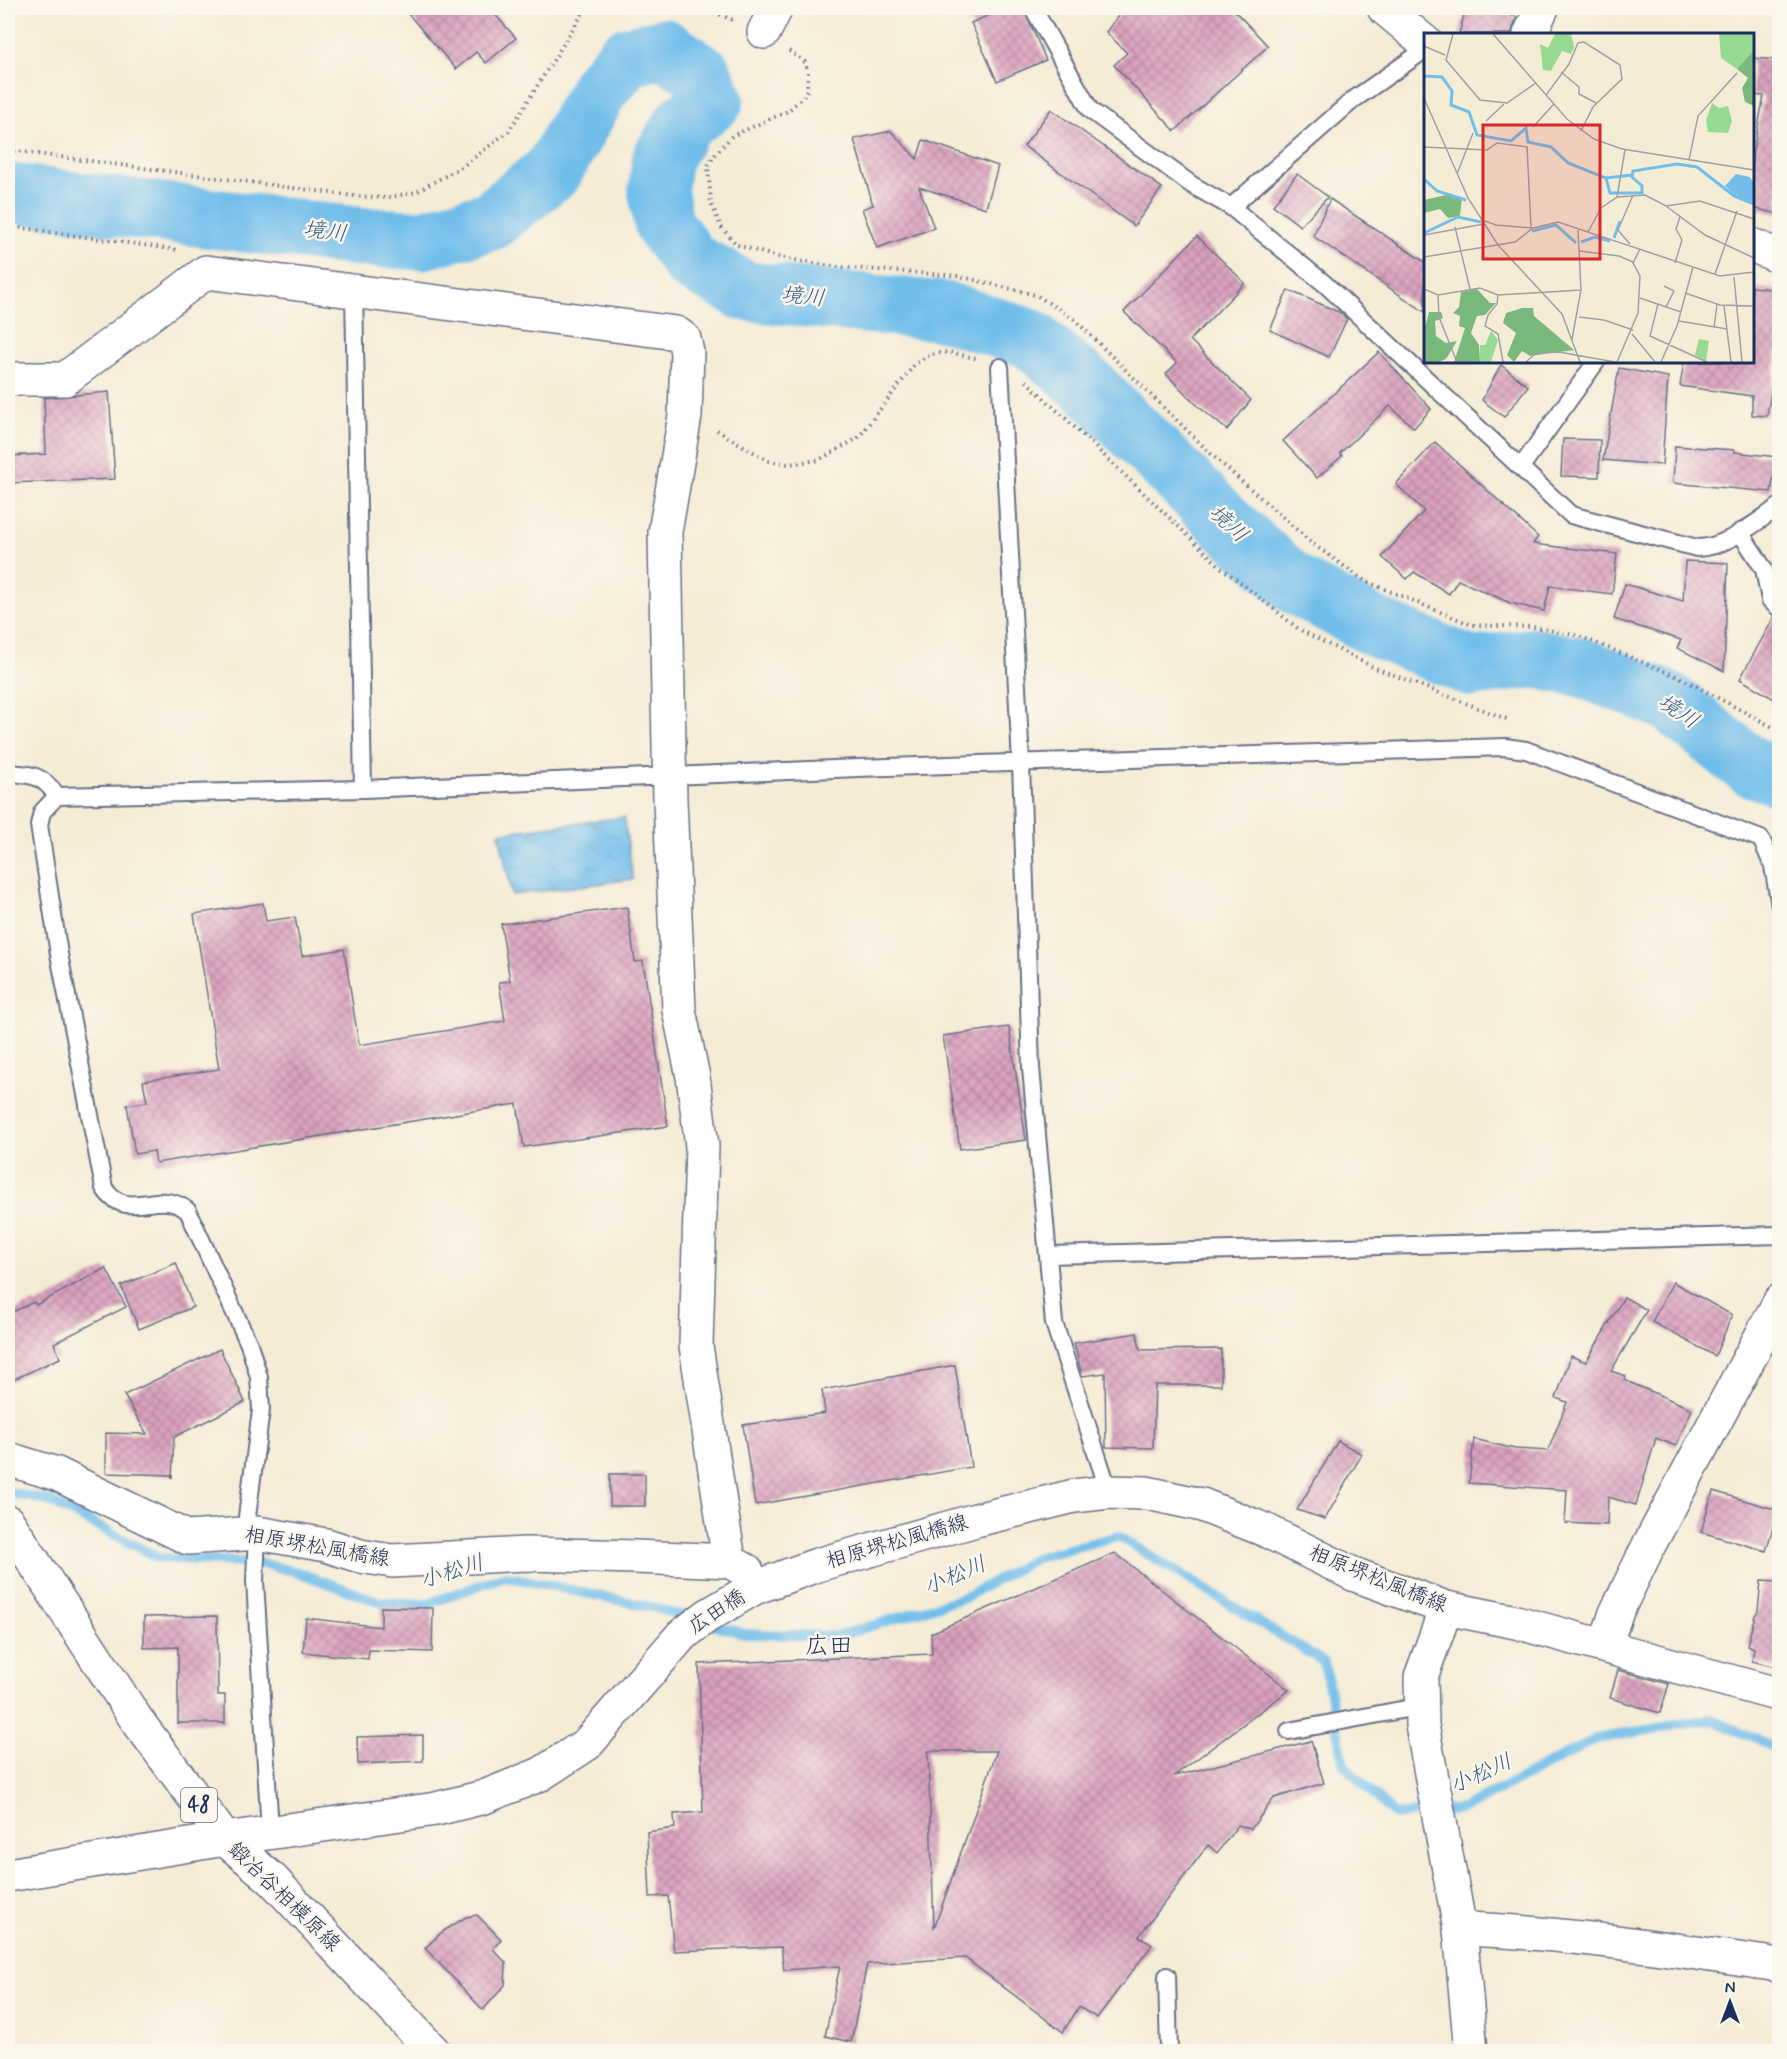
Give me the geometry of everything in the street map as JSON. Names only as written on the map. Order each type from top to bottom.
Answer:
[{"type":"street","points":[[1384,8],[1424,42]]},
{"type":"street","points":[[1530,33],[1542,8]]},
{"type":"street","points":[[1754,245],[1779,257]]},
{"type":"street","points":[[8,380],[65,379],[206,272],[676,333],[687,345],[686,416],[665,532],[671,745],[669,775],[679,1010],[693,1077],[702,1146],[696,1346],[729,1561]]},
{"type":"street","points":[[1605,1646],[1616,1613],[1650,1543],[1779,1301]]},
{"type":"street","name":"相原堺松風橋線","points":[[8,1459],[57,1474],[181,1536],[195,1538],[253,1535],[326,1545],[360,1556],[392,1561],[526,1554],[729,1561],[760,1585],[817,1565],[976,1520],[1074,1496],[1109,1492],[1147,1493],[1202,1505],[1264,1530],[1353,1574],[1446,1608],[1516,1622],[1779,1695]]},
{"type":"street","name":"鍛冶谷相模原線","points":[[8,1522],[136,1719],[225,1839],[273,1880],[434,2052]]},
{"type":"street","name":"広田橋","points":[[8,1875],[270,1832],[436,1809],[484,1797],[541,1774],[586,1744],[681,1636],[707,1616],[760,1585]]},
{"type":"street","points":[[1446,1608],[1421,1677],[1422,1725],[1460,1929],[1471,2052]]},
{"type":"street","points":[[1460,1929],[1510,1930],[1577,1937],[1779,1965]]},
{"type":"lane","points":[[1033,8],[1089,110],[1192,185],[1231,207],[1325,284],[1571,515],[1696,548],[1707,548],[1740,532],[1779,506]]},
{"type":"lane","points":[[1231,207],[1353,100],[1424,50]]},
{"type":"lane","points":[[354,290],[363,789]]},
{"type":"lane","points":[[1521,467],[1595,363]]},
{"type":"lane","points":[[1000,367],[1021,763],[1031,1068],[1054,1323],[1109,1492]]},
{"type":"lane","points":[[1740,532],[1764,569],[1770,600],[1779,609]]},
{"type":"lane","points":[[270,1832],[253,1535],[261,1410],[259,1377],[249,1344],[188,1211],[174,1202],[164,1201],[129,1206],[118,1203],[104,1188],[59,954],[39,825],[42,812],[57,796],[363,789],[669,775],[1506,747],[1526,750],[1761,839],[1773,866],[1779,906]]},
{"type":"lane","points":[[8,773],[33,774],[50,785],[57,796]]},
{"type":"lane","points":[[1049,1255],[1779,1235]]},
{"type":"lane","points":[[1289,1731],[1422,1706]]},
{"type":"lane","points":[[1167,1976],[1168,2052]]},
{"type":"path","points":[[8,150],[354,196],[385,198],[416,192],[463,166],[509,131],[586,8]]},
{"type":"path","points":[[703,8],[770,20],[805,62],[809,81],[803,97],[788,111],[732,136],[708,166],[711,203],[721,227],[737,245],[777,257],[838,267],[958,276],[1036,295],[1074,319],[1212,454],[1313,544],[1365,581],[1472,625],[1533,627],[1579,636],[1681,678],[1779,731]]},
{"type":"path","points":[[686,416],[712,428],[768,461],[788,464],[819,460],[858,438],[915,364],[931,354],[949,352],[1000,367],[1029,383],[1222,568],[1300,630],[1373,667],[1515,722]]},
{"type":"water","points":[[624,817],[633,879],[512,895],[499,833]]},
{"type":"building","points":[[403,8],[489,8],[516,38],[486,63],[476,52],[456,69]]},
{"type":"building","points":[[1005,8],[1023,8],[1046,60],[997,81],[971,23]]},
{"type":"building","points":[[1124,8],[1232,8],[1268,46],[1175,131],[1114,65],[1127,53],[1106,32]]},
{"type":"building","points":[[1466,8],[1485,8],[1517,17],[1511,33],[1459,33]]},
{"type":"building","points":[[1754,58],[1779,60],[1779,214],[1754,208],[1754,146],[1764,96],[1754,95]]},
{"type":"building","points":[[1051,109],[1162,188],[1134,226],[1024,146]]},
{"type":"building","points":[[891,131],[917,159],[923,140],[998,166],[986,208],[919,187],[934,228],[877,248],[862,209],[873,205],[854,139]]},
{"type":"building","points":[[1297,174],[1328,197],[1300,226],[1273,205]]},
{"type":"building","points":[[1330,199],[1424,261],[1424,311],[1313,236]]},
{"type":"building","points":[[1197,236],[1245,283],[1190,340],[1251,400],[1227,430],[1199,407],[1166,374],[1177,363],[1124,312]]},
{"type":"building","points":[[1754,287],[1779,290],[1779,343],[1767,416],[1752,415],[1752,396],[1680,386],[1684,363],[1754,363]]},
{"type":"building","points":[[1288,290],[1341,313],[1347,319],[1329,357],[1270,330]]},
{"type":"building","points":[[1379,352],[1431,409],[1414,428],[1390,406],[1340,453],[1342,456],[1317,478],[1283,441]]},
{"type":"building","points":[[1501,365],[1528,386],[1504,417],[1482,400]]},
{"type":"building","points":[[1619,368],[1668,377],[1662,465],[1603,460]]},
{"type":"building","points":[[109,392],[115,479],[8,483],[8,456],[46,454],[44,398]]},
{"type":"building","points":[[1563,439],[1600,440],[1599,477],[1561,476]]},
{"type":"building","points":[[1435,442],[1538,537],[1533,544],[1617,554],[1612,594],[1550,586],[1544,611],[1510,603],[1458,580],[1449,594],[1414,572],[1407,579],[1382,557],[1424,511],[1396,484]]},
{"type":"building","points":[[1675,446],[1735,450],[1734,452],[1777,457],[1771,492],[1673,483]]},
{"type":"building","points":[[1685,561],[1728,563],[1724,671],[1677,648],[1681,640],[1614,619],[1625,584],[1683,601]]},
{"type":"building","points":[[1774,617],[1779,619],[1779,702],[1740,679]]},
{"type":"building","points":[[263,903],[266,921],[295,917],[302,956],[344,949],[359,1045],[505,1021],[499,982],[510,981],[501,924],[627,907],[635,962],[643,961],[668,1126],[524,1147],[517,1104],[156,1163],[154,1151],[135,1154],[127,1105],[147,1102],[143,1081],[219,1069],[194,914]]},
{"type":"building","points":[[1009,1027],[1026,1140],[960,1149],[943,1036]]},
{"type":"building","points":[[176,1263],[193,1307],[139,1329],[121,1286]]},
{"type":"building","points":[[106,1268],[126,1307],[54,1343],[60,1358],[8,1382],[8,1314],[34,1302],[36,1305]]},
{"type":"building","points":[[1673,1282],[1732,1315],[1715,1356],[1652,1322]]},
{"type":"building","points":[[1624,1297],[1647,1310],[1611,1371],[1626,1376],[1624,1380],[1692,1409],[1676,1446],[1656,1438],[1636,1505],[1608,1497],[1607,1525],[1565,1523],[1567,1490],[1469,1483],[1474,1439],[1515,1449],[1548,1451],[1567,1402],[1556,1398],[1571,1356],[1586,1362]]},
{"type":"building","points":[[1137,1333],[1140,1350],[1221,1349],[1221,1385],[1155,1385],[1153,1448],[1106,1447],[1105,1373],[1082,1376],[1074,1343]]},
{"type":"building","points":[[220,1349],[245,1402],[174,1437],[172,1478],[171,1475],[106,1473],[106,1433],[147,1434],[124,1395]]},
{"type":"building","points":[[955,1365],[971,1467],[755,1505],[743,1425],[825,1413],[822,1390]]},
{"type":"building","points":[[1338,1441],[1362,1454],[1325,1519],[1297,1510]]},
{"type":"building","points":[[610,1474],[645,1474],[645,1506],[610,1506]]},
{"type":"building","points":[[1713,1491],[1778,1510],[1766,1551],[1701,1532]]},
{"type":"building","points":[[1115,1553],[1289,1690],[1174,1776],[1311,1741],[1324,1783],[1274,1798],[1251,1829],[1238,1825],[1217,1853],[1208,1845],[1139,1936],[1152,1945],[1097,2018],[1079,2007],[1063,2032],[965,1958],[867,1964],[851,2042],[825,2036],[840,1966],[784,1970],[781,1947],[674,1951],[668,1896],[650,1897],[647,1832],[675,1828],[674,1814],[703,1812],[699,1664],[932,1654],[931,1633]],"holes":[[[928,1751],[997,1751],[934,1928]]]},
{"type":"building","points":[[1761,1581],[1779,1582],[1779,1659],[1776,1667],[1752,1661],[1754,1648],[1747,1645],[1758,1611]]},
{"type":"building","points":[[381,1607],[433,1608],[432,1652],[369,1650],[368,1659],[303,1652],[306,1618],[381,1627]]},
{"type":"building","points":[[217,1616],[218,1695],[225,1695],[225,1723],[178,1723],[178,1647],[144,1648],[144,1617]]},
{"type":"building","points":[[1618,1670],[1669,1684],[1660,1713],[1610,1698]]},
{"type":"building","points":[[423,1735],[423,1761],[358,1764],[357,1737]]},
{"type":"building","points":[[477,1915],[501,1939],[493,1949],[506,1963],[505,1985],[483,2010],[425,1948],[442,1932],[466,1917]]},
{"type":"waterway","name":"境川","points":[[8,193],[361,237],[421,240],[490,221],[553,171],[600,88],[626,57],[663,48],[702,73],[714,100],[683,124],[662,159],[658,192],[664,225],[691,262],[745,291],[948,312],[1031,339],[1088,386],[1228,525],[1294,584],[1375,627],[1472,667],[1533,658],[1580,667],[1668,701],[1751,767],[1780,777]]},
{"type":"waterway","name":"小松川","points":[[8,1492],[49,1501],[159,1558],[260,1563],[297,1572],[380,1602],[427,1604],[505,1576],[652,1607],[693,1619]]},
{"type":"waterway","name":"小松川","points":[[708,1623],[745,1634],[838,1636],[966,1597],[1038,1557],[1118,1536],[1324,1662],[1344,1765],[1395,1815],[1463,1809],[1596,1739],[1711,1719],[1780,1750]]},
{"type":"district","name":"広田","points":[[829,1646]]}]
